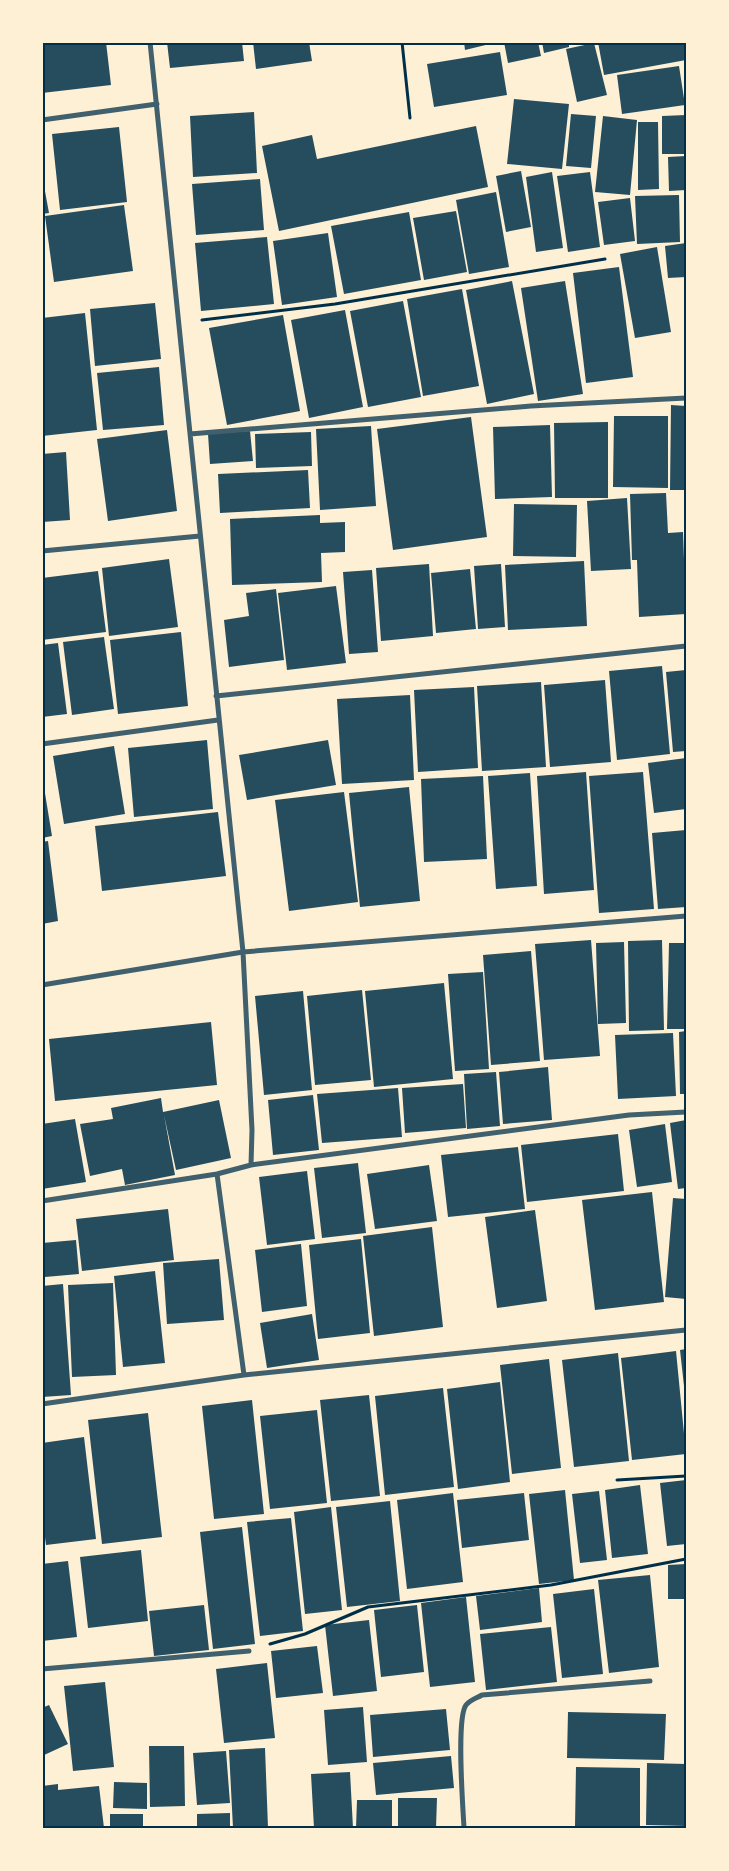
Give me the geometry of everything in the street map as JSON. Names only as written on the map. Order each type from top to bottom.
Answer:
[{"type":"street","points":[[150,42],[243,952],[252,1165]]},
{"type":"street","points":[[42,120],[157,104]]},
{"type":"street","points":[[190,434],[531,406],[686,398]]},
{"type":"street","points":[[42,551],[200,536]]},
{"type":"street","points":[[216,696],[686,646]]},
{"type":"street","points":[[42,744],[218,720]]},
{"type":"street","points":[[42,985],[243,952],[686,916]]},
{"type":"street","points":[[42,1201],[217,1174],[252,1165],[629,1115],[686,1112]]},
{"type":"street","points":[[217,1174],[244,1375]]},
{"type":"street","points":[[42,1404],[244,1375],[686,1330]]},
{"type":"street","points":[[42,1669],[249,1651]]},
{"type":"street","points":[[464,1828],[461,1731],[462,1714],[466,1705],[482,1695],[650,1681]]},
{"type":"path","points":[[402,42],[410,118]]},
{"type":"path","points":[[179,322],[335,304],[606,259]]},
{"type":"path","points":[[617,1480],[686,1476]]},
{"type":"path","points":[[249,1651],[305,1634],[368,1607],[551,1585],[686,1559]]},
{"type":"building","points":[[42,42],[106,42],[111,85],[42,93]]},
{"type":"building","points":[[167,42],[242,42],[244,61],[170,68]]},
{"type":"building","points":[[253,42],[309,42],[312,61],[256,69]]},
{"type":"building","points":[[464,42],[494,42],[494,43],[465,50]]},
{"type":"building","points":[[504,42],[538,42],[541,56],[508,63]]},
{"type":"building","points":[[542,42],[569,42],[569,47],[544,53]]},
{"type":"building","points":[[598,42],[686,42],[686,60],[604,75]]},
{"type":"building","points":[[594,43],[607,95],[577,102],[566,49]]},
{"type":"building","points":[[500,52],[507,95],[434,107],[427,64]]},
{"type":"building","points":[[679,66],[685,105],[622,114],[617,75]]},
{"type":"building","points":[[514,99],[569,104],[562,169],[507,164]]},
{"type":"building","points":[[254,112],[257,173],[193,177],[190,116]]},
{"type":"building","points":[[571,114],[596,116],[591,168],[566,166]]},
{"type":"building","points":[[686,115],[686,154],[662,154],[662,116]]},
{"type":"building","points":[[603,116],[637,120],[630,195],[595,192]]},
{"type":"building","points":[[638,122],[658,122],[659,189],[638,190]]},
{"type":"building","points":[[476,126],[488,187],[279,231],[262,146],[312,135],[317,159]]},
{"type":"building","points":[[119,127],[127,202],[60,210],[52,134]]},
{"type":"building","points":[[686,156],[686,190],[669,191],[668,157]]},
{"type":"building","points":[[521,171],[531,227],[506,232],[496,176]]},
{"type":"building","points":[[552,172],[563,248],[536,252],[526,177]]},
{"type":"building","points":[[590,172],[600,247],[568,252],[557,176]]},
{"type":"building","points":[[42,175],[49,213],[42,214]]},
{"type":"building","points":[[260,179],[264,230],[196,235],[192,184]]},
{"type":"building","points":[[496,192],[509,267],[469,274],[456,200]]},
{"type":"building","points":[[679,195],[680,242],[637,244],[635,196]]},
{"type":"building","points":[[684,195],[686,195],[686,233],[684,233]]},
{"type":"building","points":[[630,198],[635,241],[604,245],[598,202]]},
{"type":"building","points":[[124,205],[133,271],[54,282],[45,216]]},
{"type":"building","points":[[456,211],[467,272],[424,280],[413,218]]},
{"type":"building","points":[[409,212],[421,280],[344,294],[331,226]]},
{"type":"building","points":[[328,233],[337,297],[282,305],[273,241]]},
{"type":"building","points":[[267,237],[274,304],[201,311],[195,243]]},
{"type":"building","points":[[686,243],[686,277],[668,278],[665,246]]},
{"type":"building","points":[[657,247],[671,332],[635,338],[620,254]]},
{"type":"building","points":[[619,267],[633,377],[586,383],[573,273]]},
{"type":"building","points":[[512,281],[534,394],[487,404],[466,290]]},
{"type":"building","points":[[565,281],[583,394],[538,401],[521,288]]},
{"type":"building","points":[[462,289],[479,386],[423,396],[407,299]]},
{"type":"building","points":[[403,301],[421,397],[368,407],[350,311]]},
{"type":"building","points":[[155,303],[161,359],[95,366],[90,309]]},
{"type":"building","points":[[345,310],[363,407],[309,418],[291,320]]},
{"type":"building","points":[[85,313],[97,430],[42,436],[42,318]]},
{"type":"building","points":[[283,315],[300,411],[227,425],[209,328]]},
{"type":"building","points":[[159,367],[164,425],[103,430],[97,373]]},
{"type":"building","points":[[671,405],[686,406],[686,490],[670,490]]},
{"type":"building","points":[[614,416],[668,416],[668,488],[613,487]]},
{"type":"building","points":[[471,417],[487,537],[393,550],[377,429]]},
{"type":"building","points":[[608,422],[608,498],[555,498],[554,423]]},
{"type":"building","points":[[550,425],[552,497],[495,499],[493,427]]},
{"type":"building","points":[[371,426],[376,506],[320,510],[316,429]]},
{"type":"building","points":[[167,430],[177,511],[108,521],[97,439]]},
{"type":"building","points":[[250,431],[253,461],[210,464],[208,434]]},
{"type":"building","points":[[311,432],[312,466],[256,468],[255,434]]},
{"type":"building","points":[[66,452],[70,520],[42,522],[42,454]]},
{"type":"building","points":[[308,470],[310,508],[220,513],[218,474]]},
{"type":"building","points":[[666,493],[668,533],[683,532],[686,614],[639,617],[637,560],[632,560],[630,494]]},
{"type":"building","points":[[627,498],[631,569],[591,571],[587,501]]},
{"type":"building","points":[[514,504],[577,505],[576,557],[513,556]]},
{"type":"building","points":[[320,515],[320,523],[345,522],[345,552],[321,553],[322,582],[232,585],[230,519]]},
{"type":"building","points":[[169,559],[178,627],[109,636],[102,568]]},
{"type":"building","points":[[584,561],[587,626],[508,630],[505,565]]},
{"type":"building","points":[[429,564],[433,636],[381,641],[376,568]]},
{"type":"building","points":[[501,564],[505,627],[478,629],[474,566]]},
{"type":"building","points":[[470,569],[476,629],[436,633],[431,573]]},
{"type":"building","points":[[372,570],[378,652],[349,654],[343,572]]},
{"type":"building","points":[[98,571],[106,632],[42,640],[42,578]]},
{"type":"building","points":[[336,586],[346,663],[287,670],[278,593]]},
{"type":"building","points":[[276,589],[284,660],[229,667],[224,620],[249,616],[246,593]]},
{"type":"building","points":[[181,632],[188,706],[118,714],[110,640]]},
{"type":"building","points":[[104,637],[114,709],[72,715],[63,642]]},
{"type":"building","points":[[58,643],[67,714],[42,717],[42,645]]},
{"type":"building","points":[[662,666],[670,754],[617,760],[609,671]]},
{"type":"building","points":[[686,670],[686,751],[673,752],[666,672]]},
{"type":"building","points":[[605,680],[611,762],[550,767],[544,685]]},
{"type":"building","points":[[541,682],[546,767],[482,771],[477,686]]},
{"type":"building","points":[[474,687],[478,768],[418,772],[414,690]]},
{"type":"building","points":[[410,695],[414,780],[342,784],[337,699]]},
{"type":"building","points":[[207,740],[213,809],[134,817],[128,748]]},
{"type":"building","points":[[328,740],[336,785],[247,800],[239,755]]},
{"type":"building","points":[[114,746],[125,814],[64,824],[53,756]]},
{"type":"building","points":[[686,758],[686,809],[654,813],[648,763]]},
{"type":"building","points":[[586,772],[594,890],[544,894],[537,776]]},
{"type":"building","points":[[643,772],[654,909],[599,913],[589,776]]},
{"type":"building","points":[[530,773],[537,886],[496,889],[488,776]]},
{"type":"building","points":[[42,775],[52,836],[42,838]]},
{"type":"building","points":[[483,776],[487,859],[424,862],[421,779]]},
{"type":"building","points":[[409,787],[420,901],[360,907],[349,793]]},
{"type":"building","points":[[344,792],[358,902],[289,911],[275,800]]},
{"type":"building","points":[[218,812],[226,876],[102,891],[95,826]]},
{"type":"building","points":[[686,830],[686,907],[658,909],[652,833]]},
{"type":"building","points":[[48,841],[58,921],[42,924],[42,842]]},
{"type":"building","points":[[591,940],[600,1056],[544,1060],[535,944]]},
{"type":"building","points":[[662,940],[664,1030],[629,1031],[628,941]]},
{"type":"building","points":[[624,942],[626,1023],[598,1024],[596,943]]},
{"type":"building","points":[[669,943],[686,943],[686,1029],[667,1029]]},
{"type":"building","points":[[531,951],[540,1061],[491,1065],[483,955]]},
{"type":"building","points":[[483,972],[489,1069],[455,1071],[448,974]]},
{"type":"building","points":[[444,983],[453,1079],[374,1087],[365,991]]},
{"type":"building","points":[[362,990],[371,1080],[315,1085],[307,996]]},
{"type":"building","points":[[303,991],[312,1090],[264,1095],[255,996]]},
{"type":"building","points":[[211,1022],[217,1085],[55,1101],[49,1039]]},
{"type":"building","points":[[686,1031],[686,1094],[680,1094],[679,1032]]},
{"type":"building","points":[[673,1033],[676,1096],[618,1099],[615,1035]]},
{"type":"building","points":[[548,1067],[552,1120],[503,1124],[499,1072]]},
{"type":"building","points":[[496,1072],[500,1126],[467,1129],[464,1074]]},
{"type":"building","points":[[463,1084],[466,1128],[405,1133],[402,1088]]},
{"type":"building","points":[[398,1088],[402,1137],[322,1143],[317,1094]]},
{"type":"building","points":[[313,1095],[319,1150],[273,1155],[268,1100]]},
{"type":"building","points":[[161,1098],[163,1112],[219,1100],[231,1158],[176,1170],[164,1115],[175,1175],[125,1185],[122,1169],[90,1176],[80,1124],[113,1119],[111,1108]]},
{"type":"building","points":[[75,1119],[86,1182],[42,1189],[42,1124]]},
{"type":"building","points":[[686,1120],[686,1188],[678,1189],[670,1123]]},
{"type":"building","points":[[665,1124],[672,1182],[637,1187],[629,1130]]},
{"type":"building","points":[[618,1134],[624,1191],[527,1202],[521,1145]]},
{"type":"building","points":[[518,1147],[525,1209],[448,1217],[441,1155]]},
{"type":"building","points":[[358,1163],[366,1233],[322,1238],[314,1168]]},
{"type":"building","points":[[429,1165],[437,1221],[375,1229],[367,1174]]},
{"type":"building","points":[[307,1171],[315,1239],[267,1245],[259,1177]]},
{"type":"building","points":[[652,1192],[664,1302],[595,1310],[582,1200]]},
{"type":"building","points":[[673,1198],[686,1199],[686,1299],[665,1297]]},
{"type":"building","points":[[168,1209],[174,1260],[82,1271],[76,1219]]},
{"type":"building","points":[[535,1210],[547,1301],[497,1308],[485,1217]]},
{"type":"building","points":[[432,1227],[443,1327],[374,1336],[363,1236]]},
{"type":"building","points":[[361,1239],[370,1333],[318,1339],[309,1245]]},
{"type":"building","points":[[76,1240],[79,1274],[45,1277],[42,1243]]},
{"type":"building","points":[[301,1244],[307,1306],[262,1312],[255,1250]]},
{"type":"building","points":[[219,1259],[224,1320],[167,1324],[163,1263]]},
{"type":"building","points":[[155,1271],[165,1363],[123,1367],[114,1276]]},
{"type":"building","points":[[113,1283],[116,1375],[72,1377],[68,1285]]},
{"type":"building","points":[[63,1284],[71,1395],[42,1397],[42,1286]]},
{"type":"building","points":[[312,1314],[319,1360],[267,1368],[260,1323]]},
{"type":"building","points":[[686,1349],[686,1395],[685,1395],[680,1350]]},
{"type":"building","points":[[676,1351],[686,1454],[632,1460],[621,1358]]},
{"type":"building","points":[[618,1353],[629,1461],[574,1467],[562,1360]]},
{"type":"building","points":[[549,1359],[561,1468],[512,1474],[500,1365]]},
{"type":"building","points":[[500,1382],[510,1482],[458,1489],[447,1389]]},
{"type":"building","points":[[443,1388],[454,1487],[385,1495],[375,1396]]},
{"type":"building","points":[[369,1395],[380,1496],[331,1501],[320,1400]]},
{"type":"building","points":[[252,1400],[264,1514],[214,1519],[202,1406]]},
{"type":"building","points":[[317,1410],[327,1503],[270,1509],[260,1416]]},
{"type":"building","points":[[148,1413],[162,1537],[102,1544],[88,1420]]},
{"type":"building","points":[[84,1437],[96,1539],[46,1545],[42,1515],[42,1443]]},
{"type":"building","points":[[686,1480],[686,1544],[667,1546],[660,1483]]},
{"type":"building","points":[[640,1485],[648,1554],[612,1558],[605,1490]]},
{"type":"building","points":[[565,1490],[574,1580],[539,1584],[529,1494]]},
{"type":"building","points":[[599,1491],[607,1560],[580,1563],[572,1494]]},
{"type":"building","points":[[453,1493],[463,1582],[407,1589],[397,1500]]},
{"type":"building","points":[[524,1493],[529,1540],[462,1548],[457,1500]]},
{"type":"building","points":[[390,1501],[400,1601],[347,1607],[336,1507]]},
{"type":"building","points":[[331,1507],[342,1610],[305,1614],[294,1512]]},
{"type":"building","points":[[291,1518],[303,1631],[260,1636],[247,1522]]},
{"type":"building","points":[[242,1527],[255,1644],[213,1649],[200,1532]]},
{"type":"building","points":[[141,1550],[148,1621],[88,1628],[80,1557]]},
{"type":"building","points":[[68,1561],[77,1637],[42,1641],[42,1564]]},
{"type":"building","points":[[686,1564],[686,1599],[668,1599],[668,1565]]},
{"type":"building","points":[[650,1575],[659,1667],[609,1673],[598,1580]]},
{"type":"building","points":[[539,1588],[542,1622],[480,1630],[476,1596]]},
{"type":"building","points":[[594,1589],[603,1674],[562,1678],[553,1594]]},
{"type":"building","points":[[466,1597],[475,1682],[430,1687],[421,1603]]},
{"type":"building","points":[[204,1605],[209,1650],[154,1656],[149,1611]]},
{"type":"building","points":[[417,1605],[424,1672],[381,1677],[374,1610]]},
{"type":"building","points":[[369,1620],[377,1691],[333,1696],[325,1625]]},
{"type":"building","points":[[551,1627],[557,1682],[486,1690],[480,1634]]},
{"type":"building","points":[[317,1646],[323,1693],[276,1698],[271,1651]]},
{"type":"building","points":[[267,1663],[275,1738],[224,1743],[216,1669]]},
{"type":"building","points":[[105,1682],[114,1767],[73,1771],[64,1686]]},
{"type":"building","points":[[49,1705],[68,1744],[42,1756],[42,1708]]},
{"type":"building","points":[[363,1707],[367,1762],[328,1765],[324,1710]]},
{"type":"building","points":[[446,1709],[450,1750],[373,1757],[370,1715]]},
{"type":"building","points":[[568,1712],[666,1714],[664,1760],[567,1758]]},
{"type":"building","points":[[149,1746],[184,1746],[185,1806],[150,1807]]},
{"type":"building","points":[[265,1748],[268,1828],[233,1828],[229,1750]]},
{"type":"building","points":[[226,1751],[230,1803],[197,1805],[193,1753]]},
{"type":"building","points":[[451,1756],[454,1788],[376,1795],[373,1763]]},
{"type":"building","points":[[647,1763],[686,1764],[686,1826],[646,1825]]},
{"type":"building","points":[[576,1767],[640,1768],[640,1826],[575,1826]]},
{"type":"building","points":[[350,1772],[353,1828],[314,1828],[311,1774]]},
{"type":"building","points":[[114,1782],[147,1783],[147,1809],[113,1808]]},
{"type":"building","points":[[58,1784],[58,1790],[99,1786],[104,1828],[42,1828],[42,1786]]},
{"type":"building","points":[[398,1798],[437,1798],[436,1828],[398,1828]]},
{"type":"building","points":[[357,1800],[392,1800],[392,1828],[356,1828]]},
{"type":"building","points":[[230,1813],[230,1828],[197,1828],[197,1814]]},
{"type":"building","points":[[110,1814],[143,1814],[143,1828],[110,1828]]}]
